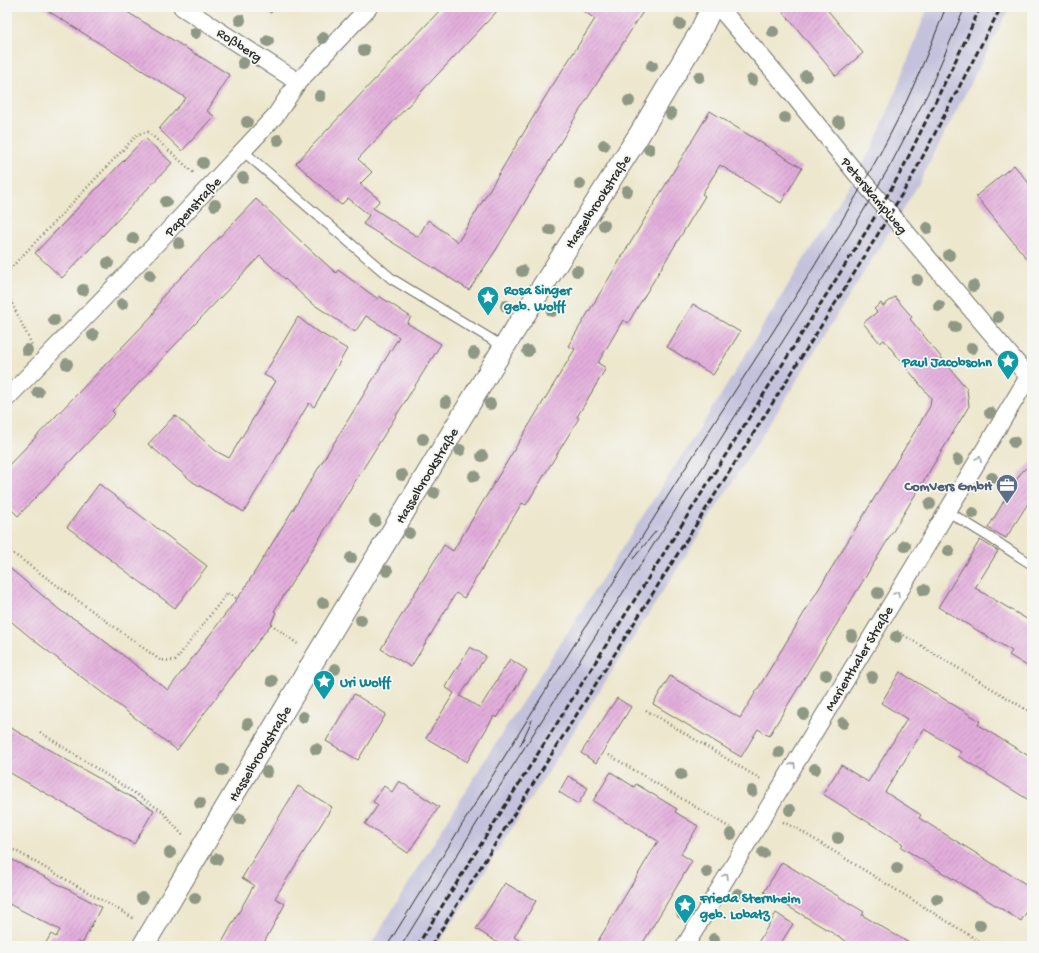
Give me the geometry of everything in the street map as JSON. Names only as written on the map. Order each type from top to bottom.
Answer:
[{"type":"street","name":"Roßberg","points":[[182,7],[298,82]]},
{"type":"street","name":"Papenstraße","points":[[7,398],[153,247],[243,151],[276,115],[298,82],[369,7]]},
{"type":"street","name":"Hasselbrookstraße","points":[[148,938],[316,657],[504,348],[639,135],[700,32],[712,7]]},
{"type":"street","name":"Peterskampweg","points":[[719,7],[782,81],[855,172],[1031,377]]},
{"type":"street","name":"Marienthaler Straße","points":[[685,946],[947,511],[1031,377]]},
{"type":"lane","points":[[243,151],[392,279],[504,348]]},
{"type":"lane","points":[[947,511],[986,534],[1031,564]]},
{"type":"path","points":[[7,272],[138,134],[148,132],[210,186]]},
{"type":"path","points":[[7,293],[41,363]]},
{"type":"path","points":[[7,549],[160,660],[175,660],[228,592],[236,598]]},
{"type":"path","points":[[881,621],[1032,712]]},
{"type":"path","points":[[271,624],[316,657]]},
{"type":"path","points":[[646,710],[778,790]]},
{"type":"path","points":[[40,732],[162,811],[198,855]]},
{"type":"path","points":[[609,755],[749,839]]},
{"type":"path","points":[[764,814],[796,828],[987,946]]},
{"type":"path","points":[[7,846],[148,938]]},
{"type":"shaded area","points":[[928,7],[1010,7],[918,185],[784,401],[437,946],[370,946],[493,747],[716,403],[872,148],[891,104]]},
{"type":"building","points":[[42,7],[119,7],[230,75],[207,111],[214,116],[182,151],[159,129],[186,98]]},
{"type":"building","points":[[261,7],[275,7],[271,13]]},
{"type":"building","points":[[443,7],[501,7],[358,159],[372,172],[360,184],[380,200],[373,208],[418,237],[428,220],[458,242],[547,94],[595,19],[578,7],[646,7],[578,113],[496,250],[469,290],[363,224],[369,215],[348,198],[341,205],[296,163]]},
{"type":"building","points":[[779,7],[825,7],[863,53],[836,76]]},
{"type":"building","points":[[710,111],[802,168],[781,203],[720,165],[702,194],[705,196],[628,323],[623,320],[598,363],[606,368],[577,417],[579,418],[526,505],[522,503],[464,598],[456,593],[411,667],[381,649],[444,545],[453,551],[575,349],[568,346]]},
{"type":"building","points":[[145,138],[172,163],[62,278],[35,253]]},
{"type":"building","points":[[1014,165],[1032,187],[1032,265],[976,196]]},
{"type":"building","points":[[256,199],[336,273],[338,270],[378,299],[379,296],[411,317],[407,323],[441,344],[274,611],[276,612],[271,624],[177,750],[7,618],[7,566],[61,611],[81,623],[168,690],[243,591],[399,337],[366,316],[355,332],[310,302],[260,256],[112,411],[115,414],[18,516],[7,505],[7,467],[152,316],[163,296]]},
{"type":"building","points":[[895,297],[912,317],[910,319],[967,389],[969,406],[769,736],[758,729],[741,757],[653,704],[670,676],[740,718],[920,423],[930,406],[931,398],[884,340],[880,343],[863,323],[877,312],[874,309],[881,303],[883,306]]},
{"type":"building","points":[[693,304],[740,332],[713,375],[667,347]]},
{"type":"building","points":[[298,317],[312,328],[347,349],[314,407],[309,403],[244,512],[193,482],[148,444],[175,415],[216,451],[229,458],[276,381],[264,375]]},
{"type":"building","points":[[1032,462],[1032,497],[1006,538],[988,528],[1020,474]]},
{"type":"building","points":[[99,484],[207,566],[175,608],[67,527]]},
{"type":"building","points":[[980,540],[998,551],[975,588],[1030,621],[1028,625],[1032,628],[1032,669],[1009,655],[1012,651],[938,607]]},
{"type":"building","points":[[470,647],[486,656],[460,696],[480,708],[510,659],[527,670],[497,718],[494,716],[467,762],[426,738],[454,693],[445,687]]},
{"type":"building","points":[[900,672],[980,721],[978,725],[1032,758],[1032,802],[958,756],[961,752],[924,729],[885,792],[921,815],[919,818],[1032,888],[1032,903],[1021,921],[901,847],[903,844],[823,794],[841,765],[868,782],[907,719],[881,703]]},
{"type":"building","points":[[354,694],[386,714],[358,760],[326,741]]},
{"type":"building","points":[[617,698],[631,707],[596,763],[581,753]]},
{"type":"building","points":[[11,728],[154,810],[134,844],[7,771],[7,735]]},
{"type":"building","points":[[611,772],[634,787],[636,784],[677,809],[675,812],[698,826],[681,854],[692,861],[641,946],[595,946],[658,841],[593,801]]},
{"type":"building","points":[[568,776],[588,788],[578,804],[559,792]]},
{"type":"building","points":[[399,781],[439,807],[408,853],[365,824],[378,805],[373,802],[384,786],[392,792]]},
{"type":"building","points":[[298,786],[332,807],[275,898],[285,904],[262,946],[220,946],[254,885],[242,878]]},
{"type":"building","points":[[7,857],[101,907],[82,944],[78,941],[75,946],[44,946],[51,934],[56,937],[60,930],[7,903]]},
{"type":"building","points":[[782,862],[864,912],[862,915],[914,946],[844,945],[846,941],[764,892]]},
{"type":"building","points":[[505,883],[536,901],[514,937],[523,943],[521,946],[503,946],[476,929]]},
{"type":"building","points":[[776,913],[793,924],[779,946],[756,946]]},
{"type":"tram line","points":[[387,946],[693,456],[788,308],[857,195],[906,102],[946,7]]},
{"type":"tram line","points":[[401,946],[488,805],[835,259],[891,164],[928,93],[965,7]]},
{"type":"tram line","points":[[633,559],[656,531]]},
{"type":"tram line","points":[[520,746],[532,720]]},
{"type":"railway","points":[[417,946],[867,230],[902,170],[967,37],[980,7]]},
{"type":"railway","points":[[431,946],[860,264],[911,179],[1001,7]]},
{"type":"place","name":"Rosa Singer geb. Wolff","points":[[488,316]]},
{"type":"place","name":"Paul Jacobsohn","points":[[1008,380]]},
{"type":"place","name":"ComVers GmbH","points":[[1007,504]]},
{"type":"place","name":"Uri Wolff","points":[[324,700]]},
{"type":"place","name":"Frieda Sternheim geb. Lobatz","points":[[685,924]]}]
